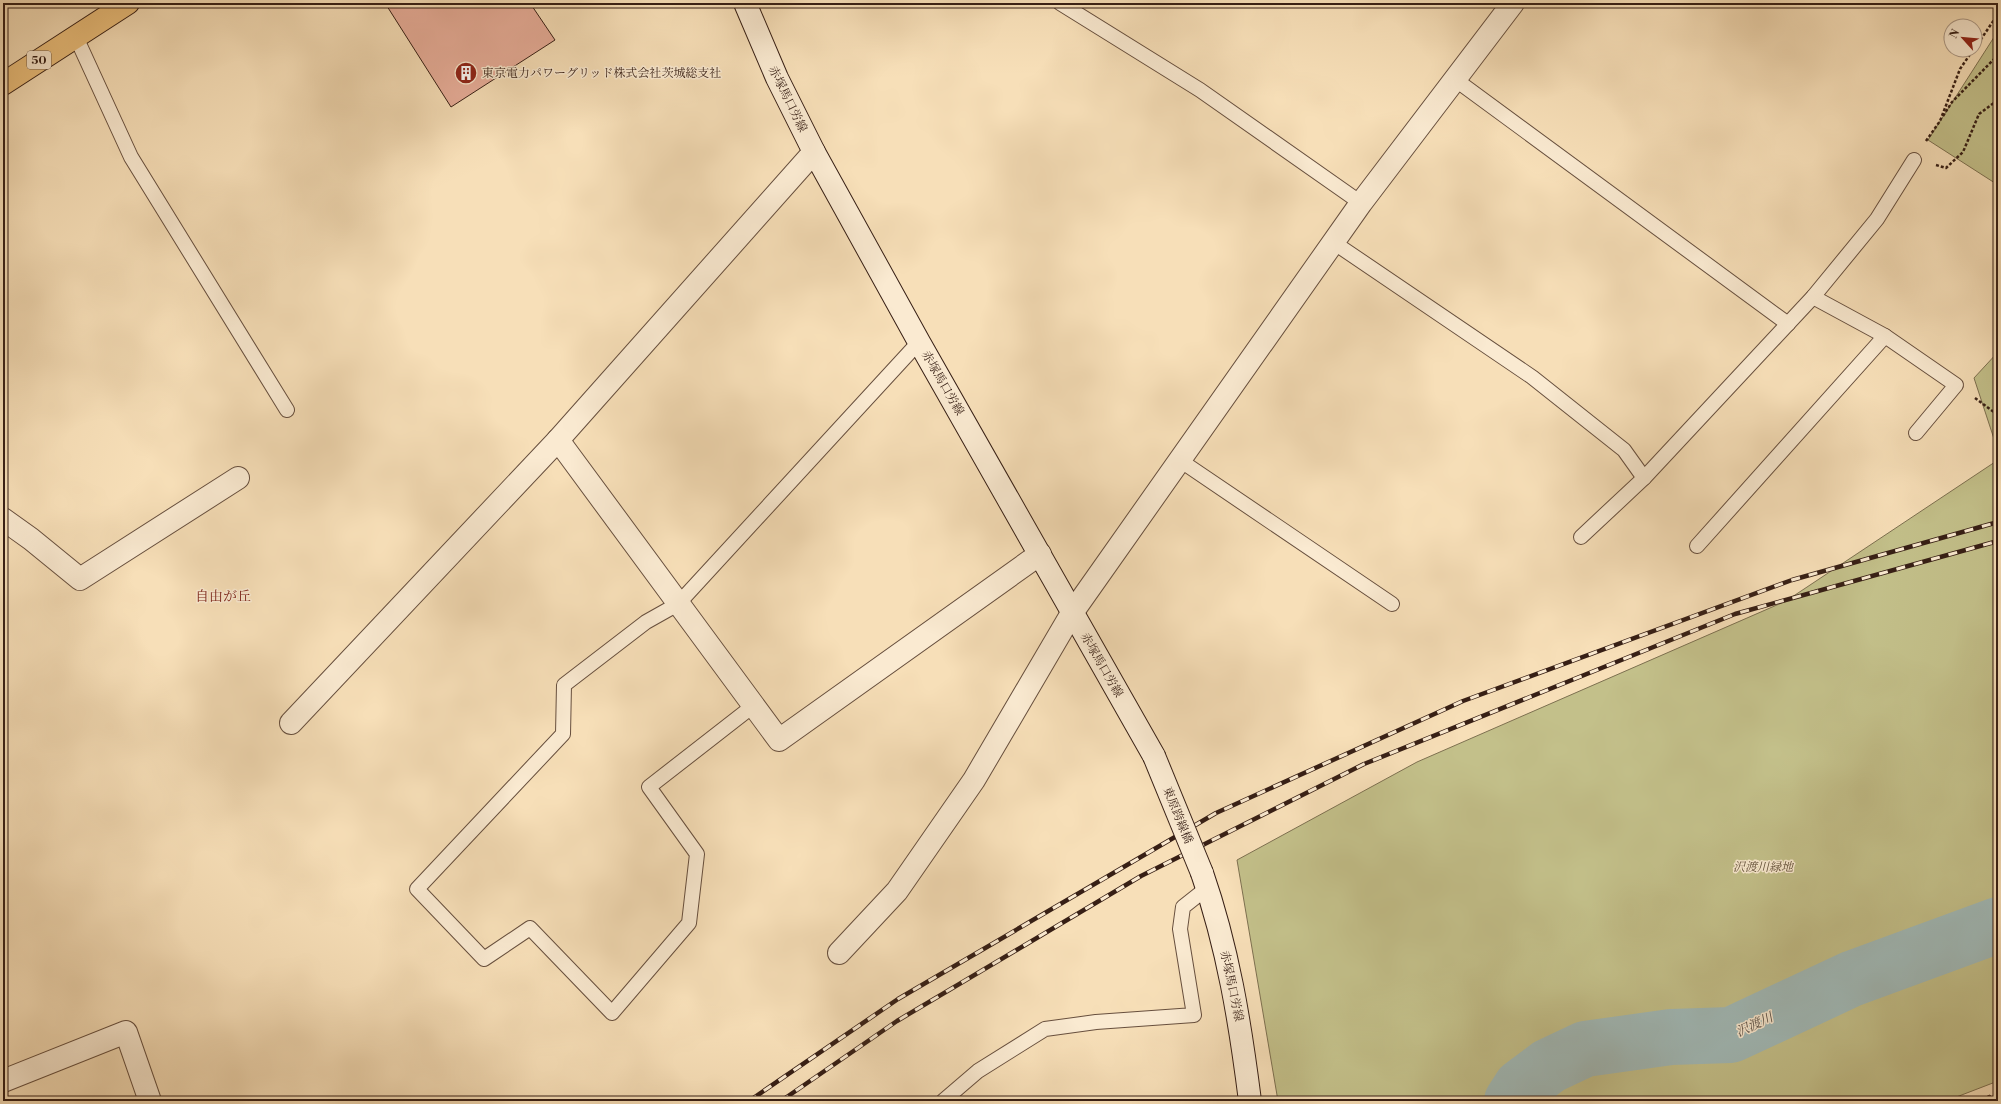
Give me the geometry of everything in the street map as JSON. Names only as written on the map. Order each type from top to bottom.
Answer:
[{"type":"highway","name":"50","points":[[3,84],[128,3]]},
{"type":"street","name":"赤塚馬口労線","points":[[745,3],[777,78],[814,152],[919,342],[1154,756]]},
{"type":"street","points":[[839,953],[897,891],[974,780],[1072,613],[1361,203],[1456,80],[1513,3]]},
{"type":"street","points":[[291,723],[558,440],[814,152]]},
{"type":"street","points":[[558,440],[752,706],[779,740],[1040,554]]},
{"type":"street","points":[[3,520],[31,539],[80,579],[238,478]]},
{"type":"street","name":"東原跨線橋","points":[[1154,756],[1205,880]]},
{"type":"street","name":"赤塚馬口労線","points":[[1205,880],[1230,967],[1250,1101]]},
{"type":"street","points":[[3,1081],[126,1032],[150,1101]]},
{"type":"lane","points":[[1060,3],[1200,90],[1361,203]]},
{"type":"lane","points":[[76,37],[131,157],[287,410]]},
{"type":"lane","points":[[1456,80],[1788,324]]},
{"type":"lane","points":[[1581,537],[1644,478],[1813,297],[1877,219],[1914,160]]},
{"type":"lane","points":[[1333,242],[1532,377],[1624,450],[1644,478]]},
{"type":"lane","points":[[1813,297],[1885,336],[1956,385],[1916,433]]},
{"type":"lane","points":[[1697,546],[1885,336]]},
{"type":"lane","points":[[752,706],[649,787],[697,854],[689,922],[612,1013],[530,928],[484,959],[417,889],[563,734],[564,685],[646,622],[678,604],[919,342]]},
{"type":"lane","points":[[1181,460],[1392,604]]},
{"type":"lane","points":[[943,1101],[978,1071],[1045,1030],[1096,1022],[1194,1015],[1180,929],[1183,907],[1205,880]]},
{"type":"path","points":[[1983,36],[1998,14]]},
{"type":"path","points":[[1998,56],[1952,102],[1914,160],[1946,168],[1964,152],[1979,114],[1998,100]]},
{"type":"path","points":[[1940,121],[1960,69],[1968,58]]},
{"type":"path","points":[[1956,385],[1998,415]]},
{"type":"green space","points":[[1998,31],[1998,185],[1928,140],[1981,58],[1983,58],[1983,54]]},
{"type":"green space","points":[[1998,352],[1998,451],[1974,378]]},
{"type":"green space","name":"沢渡川緑地","points":[[1998,460],[1998,1081],[1946,1101],[1278,1101],[1237,860],[1417,762],[1786,601]]},
{"type":"building","name":"東京電力パワーグリッド株式会社茨城総支社","points":[[385,3],[530,3],[555,40],[451,107]]},
{"type":"building","points":[[1990,1095],[1993,1101],[1976,1101]]},
{"type":"waterway","name":"沢渡川","points":[[1512,1101],[1521,1087],[1549,1066],[1585,1049],[1671,1037],[1731,1035],[1851,979],[1998,925]]},
{"type":"railway","points":[[749,1101],[898,999],[1216,813],[1463,701],[1792,580],[1998,522]]},
{"type":"railway","points":[[781,1101],[897,1021],[1141,876],[1364,764],[1735,614],[1998,541]]},
{"type":"place","name":"東京電力パワーグリッド株式会社茨城総支社","points":[[466,73]]},
{"type":"district","name":"自由が丘","points":[[223,596]]}]
